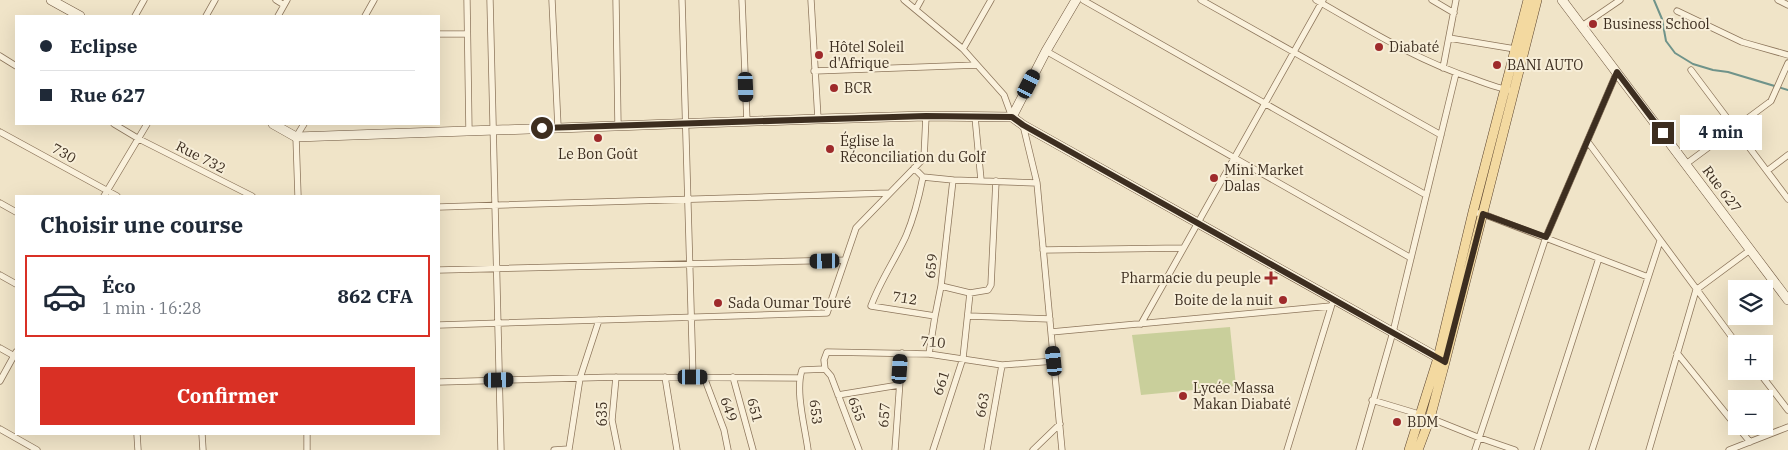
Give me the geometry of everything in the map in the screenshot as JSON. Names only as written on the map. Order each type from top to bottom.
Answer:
[{"type":"main road","points":[[1418,450],[1483,214],[1510,91],[1516,49],[1528,0]]},
{"type":"main road","points":[[1442,360],[1473,212],[1537,0]]},
{"type":"main road","points":[[1409,450],[1426,416]]},
{"type":"street","points":[[51,0],[64,3],[79,15]]},
{"type":"street","points":[[136,15],[144,0]]},
{"type":"street","points":[[207,15],[215,0]]},
{"type":"street","points":[[276,0],[286,2],[279,15]]},
{"type":"street","points":[[366,15],[374,0]]},
{"type":"street","points":[[467,0],[469,130]]},
{"type":"street","points":[[490,0],[501,450]]},
{"type":"street","points":[[552,0],[558,127]]},
{"type":"street","points":[[616,0],[618,125]]},
{"type":"street","points":[[682,0],[693,377]]},
{"type":"street","points":[[742,0],[747,122]]},
{"type":"street","points":[[811,0],[818,119]]},
{"type":"street","points":[[904,0],[963,49],[1004,96],[1012,117],[1023,125],[1197,222],[1332,303],[1393,332],[1442,360]]},
{"type":"street","points":[[916,9],[921,0]]},
{"type":"street","points":[[963,49],[991,0]]},
{"type":"street","points":[[1012,117],[1046,51],[1076,0]]},
{"type":"street","points":[[1083,0],[1426,195]]},
{"type":"street","points":[[1200,0],[1441,135]]},
{"type":"street","points":[[1432,0],[1454,13]]},
{"type":"street","points":[[1443,68],[1456,0]]},
{"type":"street","name":"Rue 627","points":[[1562,0],[1788,300]]},
{"type":"street","points":[[1582,26],[1620,0]]},
{"type":"street","points":[[1778,0],[1788,5]]},
{"type":"street","points":[[1142,324],[1320,1],[1426,61],[1510,91]]},
{"type":"street","points":[[1677,11],[1742,42],[1788,55]]},
{"type":"street","points":[[440,34],[467,34]]},
{"type":"street","points":[[1449,38],[1516,49]]},
{"type":"street","points":[[1046,51],[1411,258]]},
{"type":"street","points":[[0,56],[15,65]]},
{"type":"street","points":[[1686,164],[1770,101],[1788,63]]},
{"type":"street","points":[[814,71],[977,65]]},
{"type":"street","points":[[1690,70],[1788,198]]},
{"type":"street","points":[[1475,450],[1546,237],[1617,72]]},
{"type":"street","points":[[1359,450],[1393,332],[1456,73]]},
{"type":"street","points":[[275,125],[296,137],[818,119],[926,116],[1012,117]]},
{"type":"street","points":[[440,325],[827,313],[856,228],[924,158],[926,116]]},
{"type":"street","points":[[976,116],[981,180]]},
{"type":"street","name":"Rue 732","points":[[116,125],[250,195]]},
{"type":"street","points":[[106,194],[146,125]]},
{"type":"street","points":[[298,195],[296,137],[303,125]]},
{"type":"street","points":[[1023,125],[1037,183],[1062,450]]},
{"type":"street","name":"730","points":[[0,132],[106,194]]},
{"type":"street","points":[[1588,142],[1730,335]]},
{"type":"street","points":[[1767,171],[1788,154]]},
{"type":"street","points":[[914,168],[923,176],[953,180],[1037,183]]},
{"type":"street","name":"712","points":[[923,176],[917,203],[906,235],[876,292],[871,306],[935,316]]},
{"type":"street","name":"659","points":[[929,354],[941,286],[953,180]]},
{"type":"street","points":[[941,286],[970,293],[988,290],[991,285],[996,181]]},
{"type":"street","points":[[440,207],[890,193]]},
{"type":"street","points":[[0,203],[15,211]]},
{"type":"street","points":[[1473,212],[1546,237],[1648,277]]},
{"type":"street","points":[[1592,450],[1660,241]]},
{"type":"street","points":[[1043,250],[1183,248]]},
{"type":"street","points":[[1649,450],[1696,290],[1750,250]]},
{"type":"street","points":[[1537,450],[1599,258]]},
{"type":"street","points":[[440,270],[845,260]]},
{"type":"street","points":[[0,275],[15,283]]},
{"type":"street","name":"661","points":[[933,450],[963,358],[970,293]]},
{"type":"street","points":[[1051,332],[1332,303]]},
{"type":"street","points":[[1287,450],[1332,303]]},
{"type":"street","points":[[968,316],[1050,319]]},
{"type":"street","points":[[554,450],[569,449],[580,378],[599,320]]},
{"type":"street","points":[[0,348],[15,355]]},
{"type":"street","name":"710","points":[[825,369],[824,360],[827,352],[929,354],[1002,365],[1054,361]]},
{"type":"street","name":"657","points":[[895,450],[902,353]]},
{"type":"street","points":[[1677,353],[1728,416]]},
{"type":"street","points":[[0,381],[15,357]]},
{"type":"street","name":"663","points":[[987,450],[1002,365]]},
{"type":"street","points":[[440,382],[616,377],[800,378],[802,370],[825,369]]},
{"type":"street","name":"655","points":[[825,369],[831,376],[859,450]]},
{"type":"street","name":"635","points":[[616,377],[612,420],[618,450]]},
{"type":"street","points":[[665,377],[677,450]]},
{"type":"street","name":"649","points":[[704,377],[724,430],[728,450]]},
{"type":"street","name":"651","points":[[733,377],[753,450]]},
{"type":"street","name":"653","points":[[800,378],[808,450]]},
{"type":"street","points":[[1765,380],[1788,410]]},
{"type":"street","points":[[838,395],[899,384]]},
{"type":"street","points":[[1372,400],[1426,416],[1515,450]]},
{"type":"street","points":[[1035,449],[1060,424]]},
{"type":"street","points":[[1729,450],[1788,427]]},
{"type":"street","points":[[0,429],[37,450]]},
{"type":"street","points":[[137,435],[138,450]]},
{"type":"street","points":[[202,435],[202,450]]},
{"type":"street","points":[[306,435],[307,450]]},
{"type":"street","points":[[1744,435],[1750,442]]},
{"type":"green space","points":[[1230,327],[1236,386],[1141,395],[1132,335]]},
{"type":"waterway","points":[[1654,0],[1662,19],[1666,41],[1675,53],[1693,64],[1728,72],[1788,90]]},
{"type":"place","name":"Business School","points":[[1593,24]]},
{"type":"place","name":"Diabaté","points":[[1379,47]]},
{"type":"place","name":"Hôtel Soleil d'Afrique","points":[[819,55]]},
{"type":"place","name":"BANI AUTO","points":[[1497,65]]},
{"type":"place","name":"BCR","points":[[834,88]]},
{"type":"place","name":"Le Bon Goût","points":[[598,138]]},
{"type":"place","name":"Église la Réconciliation du Golf","points":[[830,149]]},
{"type":"place","name":"Mini Market Dalas","points":[[1214,178]]},
{"type":"place","name":"Pharmacie du peuple","points":[[1271,278]]},
{"type":"place","name":"Boite de la nuit","points":[[1283,300]]},
{"type":"place","name":"Sada Oumar Touré","points":[[718,303]]},
{"type":"place","name":"Lycée Massa Makan Diabaté","points":[[1183,396]]},
{"type":"place","name":"BDM","points":[[1397,422]]},
{"type":"route","points":[[542,128],[926,116],[1012,117],[1023,125],[1445,362],[1483,214],[1546,237],[1617,72],[1663,133]]}]
